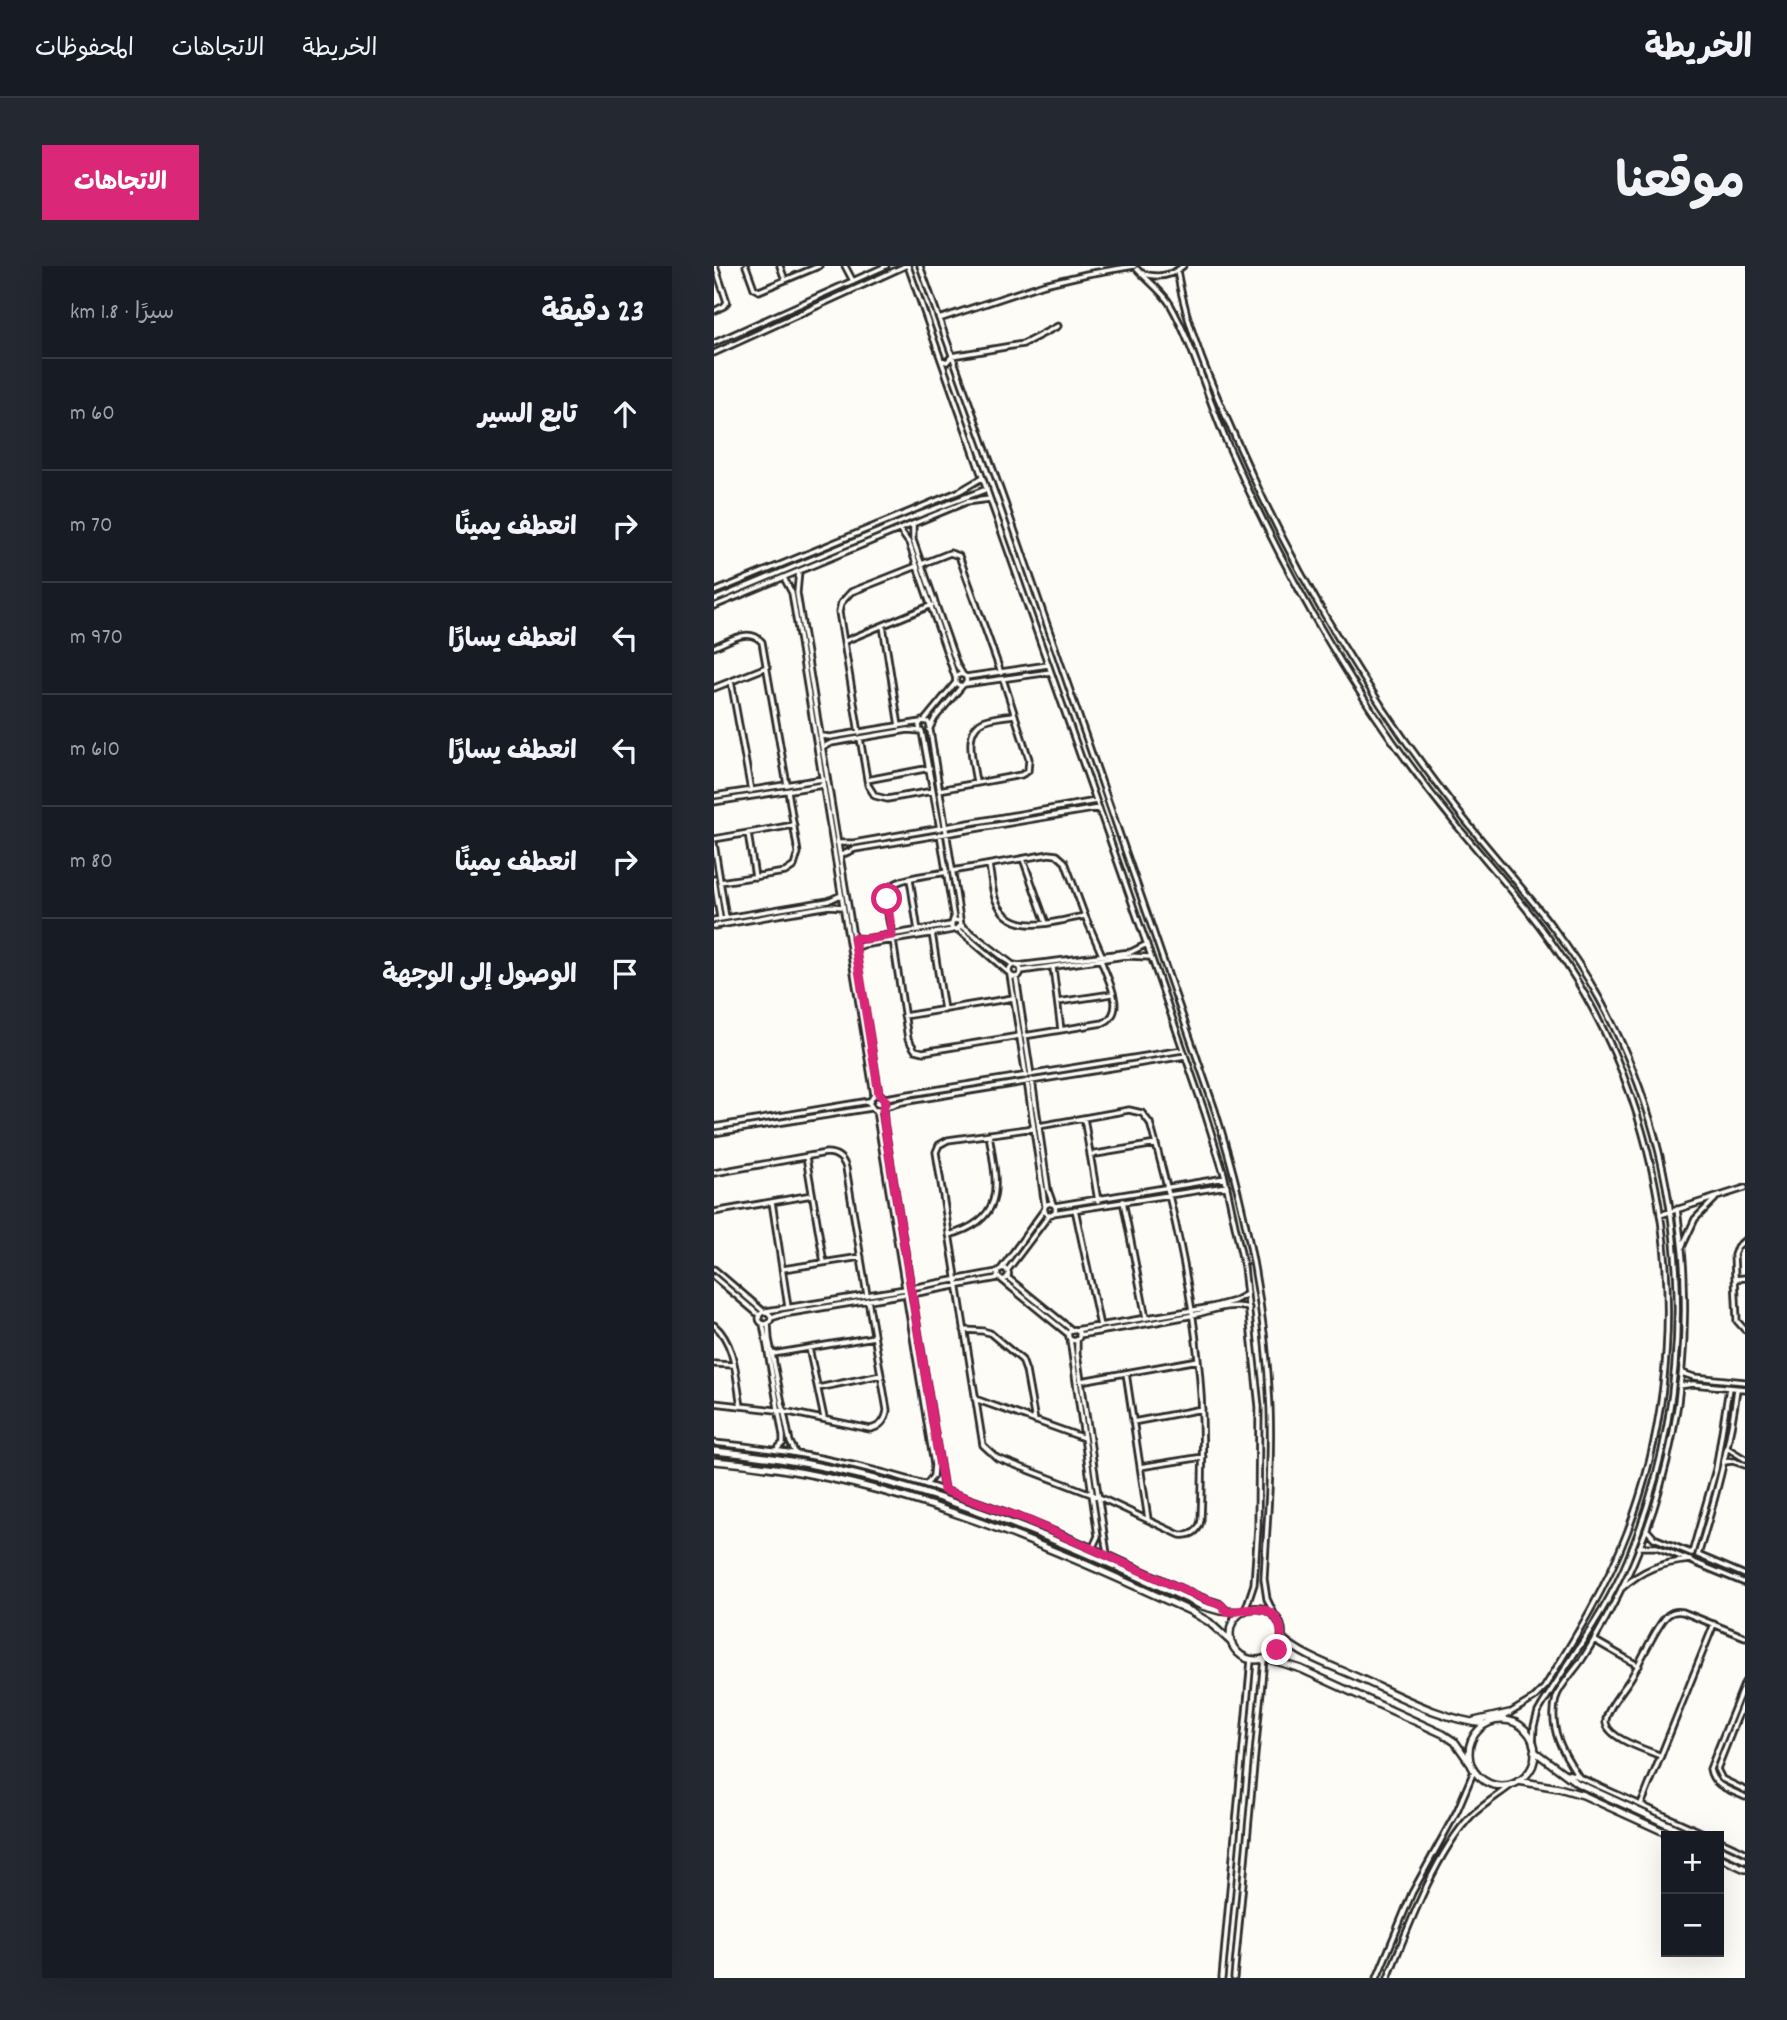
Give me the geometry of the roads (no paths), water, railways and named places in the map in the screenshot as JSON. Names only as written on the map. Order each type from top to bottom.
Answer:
[{"type":"main road","points":[[714,1451],[794,1461],[900,1484],[1005,1519],[1202,1606],[1227,1612],[1259,1609],[1269,1612],[1281,1627],[1282,1638],[1277,1650],[1265,1659]]},
{"type":"main road","points":[[714,1461],[793,1471],[898,1494],[1026,1538],[1190,1611],[1209,1622],[1239,1654],[1251,1660],[1265,1659],[1301,1669],[1443,1734],[1455,1742],[1473,1769],[1489,1783],[1501,1786],[1516,1782],[1564,1789],[1661,1831]]},
{"type":"main road","points":[[1094,1557],[1095,1549]]},
{"type":"main road","points":[[1231,1643],[1233,1622],[1244,1611]]},
{"type":"main road","points":[[1282,1638],[1322,1661],[1422,1706],[1466,1722],[1485,1724],[1498,1720],[1511,1721],[1523,1728],[1534,1748],[1569,1779],[1682,1831]]},
{"type":"main road","points":[[1466,1722],[1509,1713]]},
{"type":"main road","points":[[1473,1769],[1469,1754],[1471,1742],[1476,1732],[1485,1724]]},
{"type":"main road","points":[[1516,1782],[1530,1769],[1534,1748]]},
{"type":"main road","points":[[1564,1789],[1569,1779]]},
{"type":"main road","points":[[1724,1850],[1745,1860]]},
{"type":"main road","points":[[1724,1859],[1745,1869]]},
{"type":"street","points":[[714,311],[727,302],[717,279],[715,266]]},
{"type":"street","points":[[746,266],[757,290],[819,266]]},
{"type":"street","points":[[780,266],[785,280]]},
{"type":"street","points":[[845,266],[853,281]]},
{"type":"street","points":[[886,266],[714,343],[716,352],[906,266],[1147,944],[1227,1185],[1249,1308],[1259,1436],[1254,1578],[1244,1611]]},
{"type":"street","points":[[920,266],[1164,961],[1233,1170],[1254,1268],[1265,1346],[1270,1435],[1264,1579],[1267,1599],[1276,1618]]},
{"type":"street","points":[[939,319],[1044,284],[1087,274],[1135,267],[1154,276],[1177,271],[1184,266]]},
{"type":"street","points":[[1135,267],[1170,304],[1214,414],[1278,553],[1353,682],[1426,787],[1530,912],[1588,999],[1612,1048],[1629,1092],[1655,1181],[1667,1285],[1666,1351],[1659,1413],[1636,1507],[1616,1559],[1588,1616],[1544,1688],[1533,1699],[1498,1720]]},
{"type":"street","points":[[1177,271],[1187,319],[1208,375],[1267,508],[1294,561],[1328,624],[1407,743],[1456,809],[1552,924],[1592,986],[1616,1031],[1643,1098],[1665,1179],[1675,1248],[1677,1319],[1672,1394],[1663,1450],[1628,1559],[1598,1619],[1536,1716],[1534,1748]]},
{"type":"street","points":[[941,360],[948,362],[952,356],[1023,344],[1058,326]]},
{"type":"street","points":[[948,382],[954,376],[960,378]]},
{"type":"street","points":[[714,592],[960,491],[982,478]]},
{"type":"street","points":[[714,600],[987,489]]},
{"type":"street","points":[[714,607],[966,502],[990,499]]},
{"type":"street","points":[[913,524],[919,565],[956,681],[964,685],[1048,665]]},
{"type":"street","points":[[821,736],[908,730],[921,732],[930,728],[964,685],[964,676],[957,665],[919,565],[899,529]]},
{"type":"street","points":[[950,553],[959,556],[1015,715],[1029,759],[1028,771],[1021,775],[883,799],[872,793],[867,780],[839,612],[844,598],[851,592],[919,565],[950,553]]},
{"type":"street","points":[[799,557],[802,564]]},
{"type":"street","points":[[799,571],[797,589],[821,736],[824,785],[854,938],[861,1001]]},
{"type":"street","points":[[784,578],[792,593],[838,842],[841,895],[876,1095]]},
{"type":"street","points":[[1021,587],[1027,588],[1032,584]]},
{"type":"street","points":[[1028,608],[1032,603],[1039,604]]},
{"type":"street","points":[[845,641],[932,605]]},
{"type":"street","points":[[883,626],[899,726]]},
{"type":"street","points":[[714,647],[743,636],[754,635],[762,642],[787,785]]},
{"type":"street","points":[[714,688],[767,667]]},
{"type":"street","points":[[855,948],[918,930],[950,925],[954,919],[946,833],[918,727],[922,721],[956,681],[964,676],[1051,672]]},
{"type":"street","points":[[731,681],[751,791]]},
{"type":"street","points":[[976,783],[971,742],[973,731],[987,719],[1015,715]]},
{"type":"street","points":[[822,747],[859,735],[922,721]]},
{"type":"street","points":[[922,721],[930,728],[940,829]]},
{"type":"street","points":[[867,780],[930,768]]},
{"type":"street","points":[[714,796],[825,779]]},
{"type":"street","points":[[714,802],[824,785]]},
{"type":"street","points":[[716,882],[785,872],[794,866],[798,853],[788,791]]},
{"type":"street","points":[[838,842],[854,843],[940,834],[1039,811],[1096,802]]},
{"type":"street","points":[[839,857],[855,849],[945,828],[1099,808]]},
{"type":"street","points":[[1039,811],[1040,817]]},
{"type":"street","points":[[723,918],[716,882],[714,841],[794,825]]},
{"type":"street","points":[[748,833],[755,877]]},
{"type":"street","points":[[854,938],[956,930],[961,923],[940,834]]},
{"type":"street","points":[[1053,854],[1063,859],[1102,958],[1112,994],[1115,1011],[1107,1022],[918,1051],[909,1043],[887,890],[894,883],[950,872],[1053,854]]},
{"type":"street","points":[[1023,859],[1046,923]]},
{"type":"street","points":[[989,865],[996,900],[1014,921],[1024,925],[1084,916]]},
{"type":"street","points":[[910,879],[918,930]]},
{"type":"street","points":[[714,919],[828,901],[841,895]]},
{"type":"street","points":[[714,926],[829,906],[844,908]]},
{"type":"street","points":[[782,908],[783,914]]},
{"type":"street","points":[[954,919],[1021,971]]},
{"type":"street","points":[[950,925],[1016,977]]},
{"type":"street","points":[[932,933],[944,1010]]},
{"type":"street","points":[[1102,958],[1147,944]]},
{"type":"street","points":[[1018,1010],[1009,974],[1015,966],[1130,956],[1151,958]]},
{"type":"street","points":[[1154,965],[1160,965],[1164,961]]},
{"type":"street","points":[[1030,1300],[1007,1277],[1007,1271],[1051,1213],[1054,1205],[1048,1191],[1037,1128],[1018,1010],[1016,977],[1021,971],[1053,968],[1070,962]]},
{"type":"street","points":[[1053,968],[1062,1030]]},
{"type":"street","points":[[1161,985],[1170,982]]},
{"type":"street","points":[[1058,1002],[1112,994]]},
{"type":"street","points":[[904,1016],[1013,998]]},
{"type":"street","points":[[1029,1078],[1094,1063],[1183,1050]]},
{"type":"street","points":[[876,1095],[884,1098],[949,1091],[1185,1056]]},
{"type":"street","points":[[1094,1063],[1095,1069]]},
{"type":"street","points":[[714,1133],[884,1108],[949,1091]]},
{"type":"street","points":[[714,1127],[869,1101],[876,1095]]},
{"type":"street","points":[[884,1098],[899,1229],[934,1465],[933,1476],[926,1485]]},
{"type":"street","points":[[869,1101],[899,1229]]},
{"type":"street","points":[[1129,1110],[1138,1111],[1148,1119],[1170,1194],[1183,1252],[1198,1360],[1203,1457],[1201,1520],[1196,1531],[1190,1534],[1180,1535],[1092,1494],[997,1458],[989,1453],[981,1439],[937,1148],[948,1140],[1037,1128],[1129,1110]]},
{"type":"street","points":[[771,1117],[771,1123]]},
{"type":"street","points":[[1084,1118],[1098,1201]]},
{"type":"street","points":[[1037,1128],[1044,1208],[1051,1213],[1227,1185]]},
{"type":"street","points":[[950,1235],[974,1225],[995,1198],[997,1186],[989,1134]]},
{"type":"street","points":[[1090,1155],[1156,1144]]},
{"type":"street","points":[[714,1172],[830,1153],[843,1161],[887,1410],[885,1419],[870,1429],[781,1410],[714,1403]]},
{"type":"street","points":[[806,1157],[824,1263]]},
{"type":"street","points":[[1225,1178],[1098,1201],[1054,1205],[1048,1203],[999,1270],[1000,1279],[1078,1337],[1221,1307],[1249,1308]]},
{"type":"street","points":[[1655,1181],[1665,1179]]},
{"type":"street","points":[[1660,1214],[1745,1188]]},
{"type":"street","points":[[714,1212],[812,1195]]},
{"type":"street","points":[[1681,1249],[1695,1219],[1719,1196]]},
{"type":"street","points":[[1123,1201],[1146,1318]]},
{"type":"street","points":[[772,1202],[788,1308]]},
{"type":"street","points":[[1075,1209],[1100,1326]]},
{"type":"street","points":[[1579,1777],[1557,1740],[1555,1710],[1560,1690],[1594,1640],[1620,1591],[1646,1529],[1668,1459],[1681,1373],[1685,1318],[1677,1209]]},
{"type":"street","points":[[1745,1240],[1734,1252],[1737,1321],[1745,1330]]},
{"type":"street","points":[[783,1269],[861,1257]]},
{"type":"street","points":[[714,1269],[765,1311],[781,1410],[783,1439],[776,1450]]},
{"type":"street","points":[[714,1277],[759,1315],[759,1321],[767,1322],[784,1314],[999,1270],[1007,1271]]},
{"type":"street","points":[[908,1290],[1007,1277]]},
{"type":"street","points":[[1735,1279],[1745,1278]]},
{"type":"street","points":[[1071,1333],[1146,1318],[1193,1313],[1234,1301],[1247,1294]]},
{"type":"street","points":[[759,1315],[765,1311],[868,1297]]},
{"type":"street","points":[[767,1322],[781,1410],[796,1453]]},
{"type":"street","points":[[714,1325],[727,1340],[741,1406]]},
{"type":"street","points":[[1251,1327],[1262,1326]]},
{"type":"street","points":[[964,1330],[990,1333],[1022,1360],[1035,1420]]},
{"type":"street","points":[[1071,1333],[1078,1337]]},
{"type":"street","points":[[1071,1333],[1098,1536],[1095,1549]]},
{"type":"street","points":[[772,1354],[874,1337]]},
{"type":"street","points":[[1078,1337],[1081,1381],[1107,1554]]},
{"type":"street","points":[[1254,1349],[1259,1344],[1265,1346]]},
{"type":"street","points":[[917,1347],[944,1490]]},
{"type":"street","points":[[809,1348],[824,1418]]},
{"type":"street","points":[[1081,1381],[1198,1360]]},
{"type":"street","points":[[714,1364],[733,1365]]},
{"type":"street","points":[[1126,1373],[1148,1519]]},
{"type":"street","points":[[1681,1373],[1691,1377],[1745,1382]]},
{"type":"street","points":[[817,1388],[881,1375]]},
{"type":"street","points":[[1689,1384],[1688,1379],[1691,1377]]},
{"type":"street","points":[[1679,1386],[1689,1384],[1745,1389]]},
{"type":"street","points":[[1692,1553],[1716,1469],[1729,1388]]},
{"type":"street","points":[[1698,1555],[1724,1462],[1737,1389]]},
{"type":"street","points":[[975,1399],[1084,1438]]},
{"type":"street","points":[[1133,1422],[1202,1409]]},
{"type":"street","points":[[714,1443],[796,1453],[879,1471],[944,1490],[1007,1512],[1107,1554],[1202,1598],[1219,1603],[1227,1612]]},
{"type":"street","points":[[1727,1448],[1745,1459]]},
{"type":"street","points":[[1733,1461],[1735,1455]]},
{"type":"street","points":[[1140,1466],[1203,1457]]},
{"type":"street","points":[[1724,1462],[1733,1461],[1745,1465]]},
{"type":"street","points":[[1646,1529],[1657,1539],[1745,1573]]},
{"type":"street","points":[[1257,1537],[1266,1538]]},
{"type":"street","points":[[1653,1546],[1657,1539]]},
{"type":"street","points":[[1639,1547],[1653,1546],[1745,1583]]},
{"type":"street","points":[[1620,1591],[1650,1568],[1669,1562],[1690,1560]]},
{"type":"street","points":[[1254,1578],[1264,1579]]},
{"type":"street","points":[[1661,1756],[1616,1737],[1606,1723],[1609,1712],[1639,1666],[1663,1619],[1669,1614],[1683,1612],[1745,1637]]},
{"type":"street","points":[[1641,1805],[1714,1624]]},
{"type":"street","points":[[1594,1640],[1639,1666]]},
{"type":"street","points":[[1234,1978],[1265,1659]]},
{"type":"street","points":[[1222,1978],[1251,1660]]},
{"type":"street","points":[[1556,1669],[1563,1675]]},
{"type":"street","points":[[1745,1682],[1711,1763],[1711,1772],[1718,1784],[1745,1797]]},
{"type":"street","points":[[1555,1687],[1560,1690]]},
{"type":"street","points":[[1738,1794],[1743,1789],[1722,1779],[1717,1771],[1745,1699]]},
{"type":"street","points":[[1247,1701],[1260,1702]]},
{"type":"street","points":[[1726,1729],[1731,1731]]},
{"type":"street","points":[[1377,1978],[1412,1893],[1452,1820],[1473,1769]]},
{"type":"street","points":[[1561,1773],[1579,1777],[1699,1831]]},
{"type":"street","points":[[1388,1978],[1419,1902],[1461,1828],[1473,1815],[1516,1782]]},
{"type":"street","points":[[1452,1820],[1461,1828]]},
{"type":"street","points":[[1724,1842],[1745,1852]]}]
